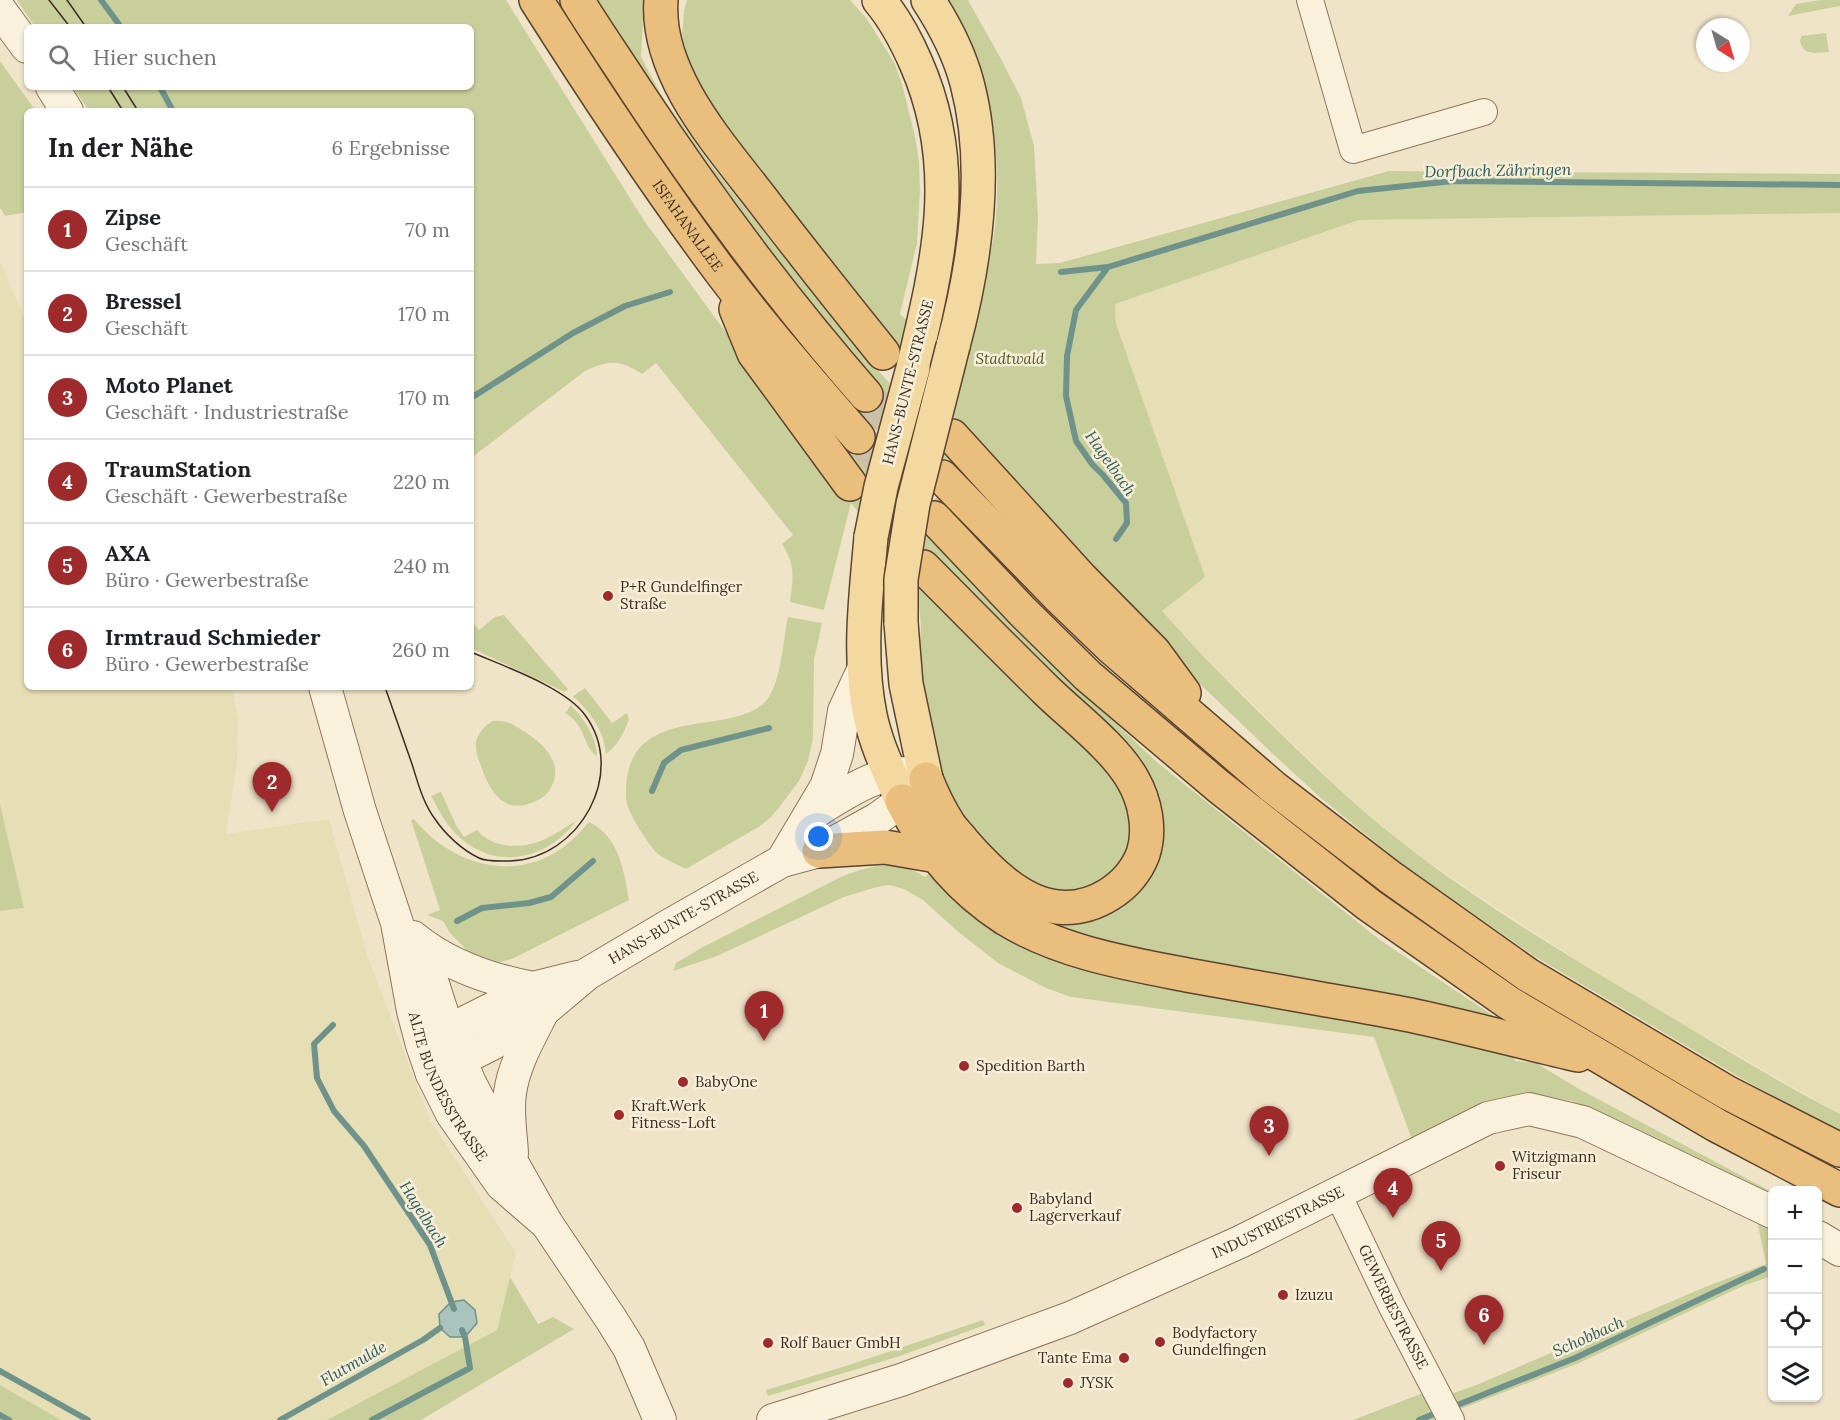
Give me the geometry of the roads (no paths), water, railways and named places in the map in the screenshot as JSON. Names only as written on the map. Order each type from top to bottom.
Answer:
[{"type":"highway","name":"ISFAHANALLEE","points":[[536,0],[626,139],[722,273],[784,352],[858,436]]},
{"type":"highway","points":[[577,0],[706,194],[764,272],[828,352],[866,395]]},
{"type":"highway","points":[[661,0],[660,12],[664,43],[672,65],[700,118],[883,353]]},
{"type":"highway","points":[[722,273],[754,353],[850,484]]},
{"type":"highway","points":[[952,436],[1082,579],[1154,652],[1221,743]]},
{"type":"highway","points":[[942,477],[1112,648],[1273,787],[1390,877],[1528,975],[1728,1093],[1840,1150]]},
{"type":"highway","points":[[934,518],[1022,611],[1088,676],[1218,786],[1370,905],[1509,1003],[1716,1125],[1840,1190]]},
{"type":"highway","points":[[923,567],[1046,690],[1116,756],[1133,780],[1144,806],[1147,829],[1143,854],[1130,876],[1113,893],[1077,908],[1054,907],[1028,897],[1004,883],[983,864],[948,824],[924,776]]},
{"type":"highway","points":[[896,788],[914,824],[937,856],[970,892],[1006,919],[1037,935],[1068,947],[1148,967],[1410,1015],[1607,1062]]},
{"type":"highway","points":[[819,851],[885,847],[937,856]]},
{"type":"main road","name":"HANS-BUNTE-STRASSE","points":[[879,0],[892,15],[926,84],[938,133],[942,166],[942,210],[935,272],[881,487],[872,537],[864,617],[864,668],[870,716],[896,788]]},
{"type":"main road","points":[[924,776],[906,684],[901,622],[901,579],[913,504],[960,322],[972,250],[978,158],[976,124],[967,82],[954,45],[928,0]]},
{"type":"street","points":[[1310,0],[1353,150],[1484,112]]},
{"type":"street","points":[[0,10],[24,43]]},
{"type":"street","points":[[54,90],[65,108]]},
{"type":"street","points":[[805,819],[826,787],[837,754],[844,711],[864,668]]},
{"type":"street","name":"ALTE BUNDESSTRASSE","points":[[327,690],[360,811],[408,933],[435,1038],[446,1067],[452,1114],[502,1185],[547,1224]]},
{"type":"street","name":"HANS-BUNTE-STRASSE","points":[[782,861],[805,819],[832,801],[865,784],[896,788],[924,776]]},
{"type":"street","name":"HANS-BUNTE-STRASSE","points":[[435,1038],[538,999],[586,974],[782,861],[819,851],[877,819],[896,788]]},
{"type":"street","points":[[408,933],[435,952],[538,999],[514,1071],[509,1095],[509,1121],[514,1166]]},
{"type":"street","name":"HANS-BUNTE-STRASSE","points":[[446,1067],[492,1044],[538,999]]},
{"type":"street","name":"ALTE BUNDESSTRASSE","points":[[446,1067],[514,1166],[547,1224],[629,1348],[660,1420]]},
{"type":"street","name":"INDUSTRIESTRASSE","points":[[773,1420],[901,1380],[1070,1318],[1240,1242],[1488,1118],[1529,1109],[1583,1122],[1768,1210]]},
{"type":"street","name":"GEWERBESTRASSE","points":[[1336,1192],[1451,1420]]},
{"type":"street","points":[[1822,1239],[1840,1250]]},
{"type":"water","points":[[464,1300],[475,1310],[477,1323],[465,1337],[450,1337],[440,1328],[439,1314],[451,1302]]},
{"type":"waterway","name":"Dorfbach Zähringen","points":[[101,0],[119,24]]},
{"type":"waterway","name":"Dorfbach Zähringen","points":[[162,90],[171,108]]},
{"type":"waterway","name":"Dorfbach Zähringen","points":[[1061,272],[1108,267],[1358,191],[1453,181],[1840,185]]},
{"type":"waterway","name":"Hagelbach","points":[[1108,267],[1076,310],[1067,356],[1066,396],[1076,441],[1092,464],[1126,503],[1127,523],[1116,539]]},
{"type":"waterway","name":"Dorfbach Zähringen","points":[[474,396],[573,333],[625,306],[670,292]]},
{"type":"waterway","name":"Hagelbach","points":[[652,791],[664,763],[681,750],[769,728]]},
{"type":"waterway","name":"Hagelbach","points":[[457,921],[482,908],[529,903],[551,897],[593,861]]},
{"type":"waterway","name":"Hagelbach","points":[[333,1025],[314,1044],[317,1078],[334,1111],[364,1146],[430,1245],[454,1309]]},
{"type":"waterway","name":"Schobbach","points":[[1450,1408],[1575,1358],[1764,1269]]},
{"type":"waterway","name":"Flutmulde","points":[[280,1420],[423,1340],[440,1328]]},
{"type":"waterway","name":"Hagelbach","points":[[372,1420],[470,1368],[462,1330]]},
{"type":"waterway","name":"Flutmulde","points":[[0,1371],[88,1420]]},
{"type":"waterway","name":"Schobbach","points":[[1419,1420],[1441,1411]]},
{"type":"waterway","name":"Hagelbach","points":[[0,1415],[9,1420]]},
{"type":"tunnel","points":[[866,395],[914,448]]},
{"type":"tunnel","points":[[858,437],[933,516]]},
{"type":"tram line","points":[[49,0],[68,24]]},
{"type":"tram line","points":[[67,0],[84,24]]},
{"type":"tram line","points":[[110,90],[121,108]]},
{"type":"tram line","points":[[125,90],[136,108]]},
{"type":"tram line","points":[[386,690],[424,800],[444,830],[460,846],[482,859],[510,861],[535,857],[557,846],[575,829],[590,809],[598,786],[601,762],[597,738],[585,715],[563,695],[532,678],[474,653]]},
{"type":"place","name":"P+R Gundelfinger Straße","points":[[608,596]]},
{"type":"place","name":"Bressel","points":[[272,812]]},
{"type":"place","name":"Zipse","points":[[764,1041]]},
{"type":"place","name":"Spedition Barth","points":[[964,1066]]},
{"type":"place","name":"BabyOne","points":[[683,1082]]},
{"type":"place","name":"Kraft.Werk Fitness-Loft","points":[[619,1115]]},
{"type":"place","name":"Moto Planet","points":[[1269,1156]]},
{"type":"place","name":"Witzigmann Friseur","points":[[1500,1166]]},
{"type":"place","name":"Babyland Lagerverkauf","points":[[1017,1208]]},
{"type":"place","name":"TraumStation","points":[[1393,1218]]},
{"type":"place","name":"AXA","points":[[1441,1271]]},
{"type":"place","name":"Izuzu","points":[[1283,1295]]},
{"type":"place","name":"Bodyfactory Gundelfingen","points":[[1160,1342]]},
{"type":"place","name":"Rolf Bauer GmbH","points":[[768,1343]]},
{"type":"place","name":"Irmtraud Schmieder","points":[[1484,1345]]},
{"type":"place","name":"Tante Ema","points":[[1124,1358]]},
{"type":"place","name":"JYSK","points":[[1068,1383]]},
{"type":"park label","name":"Stadtwald","points":[[1010,359]]}]
